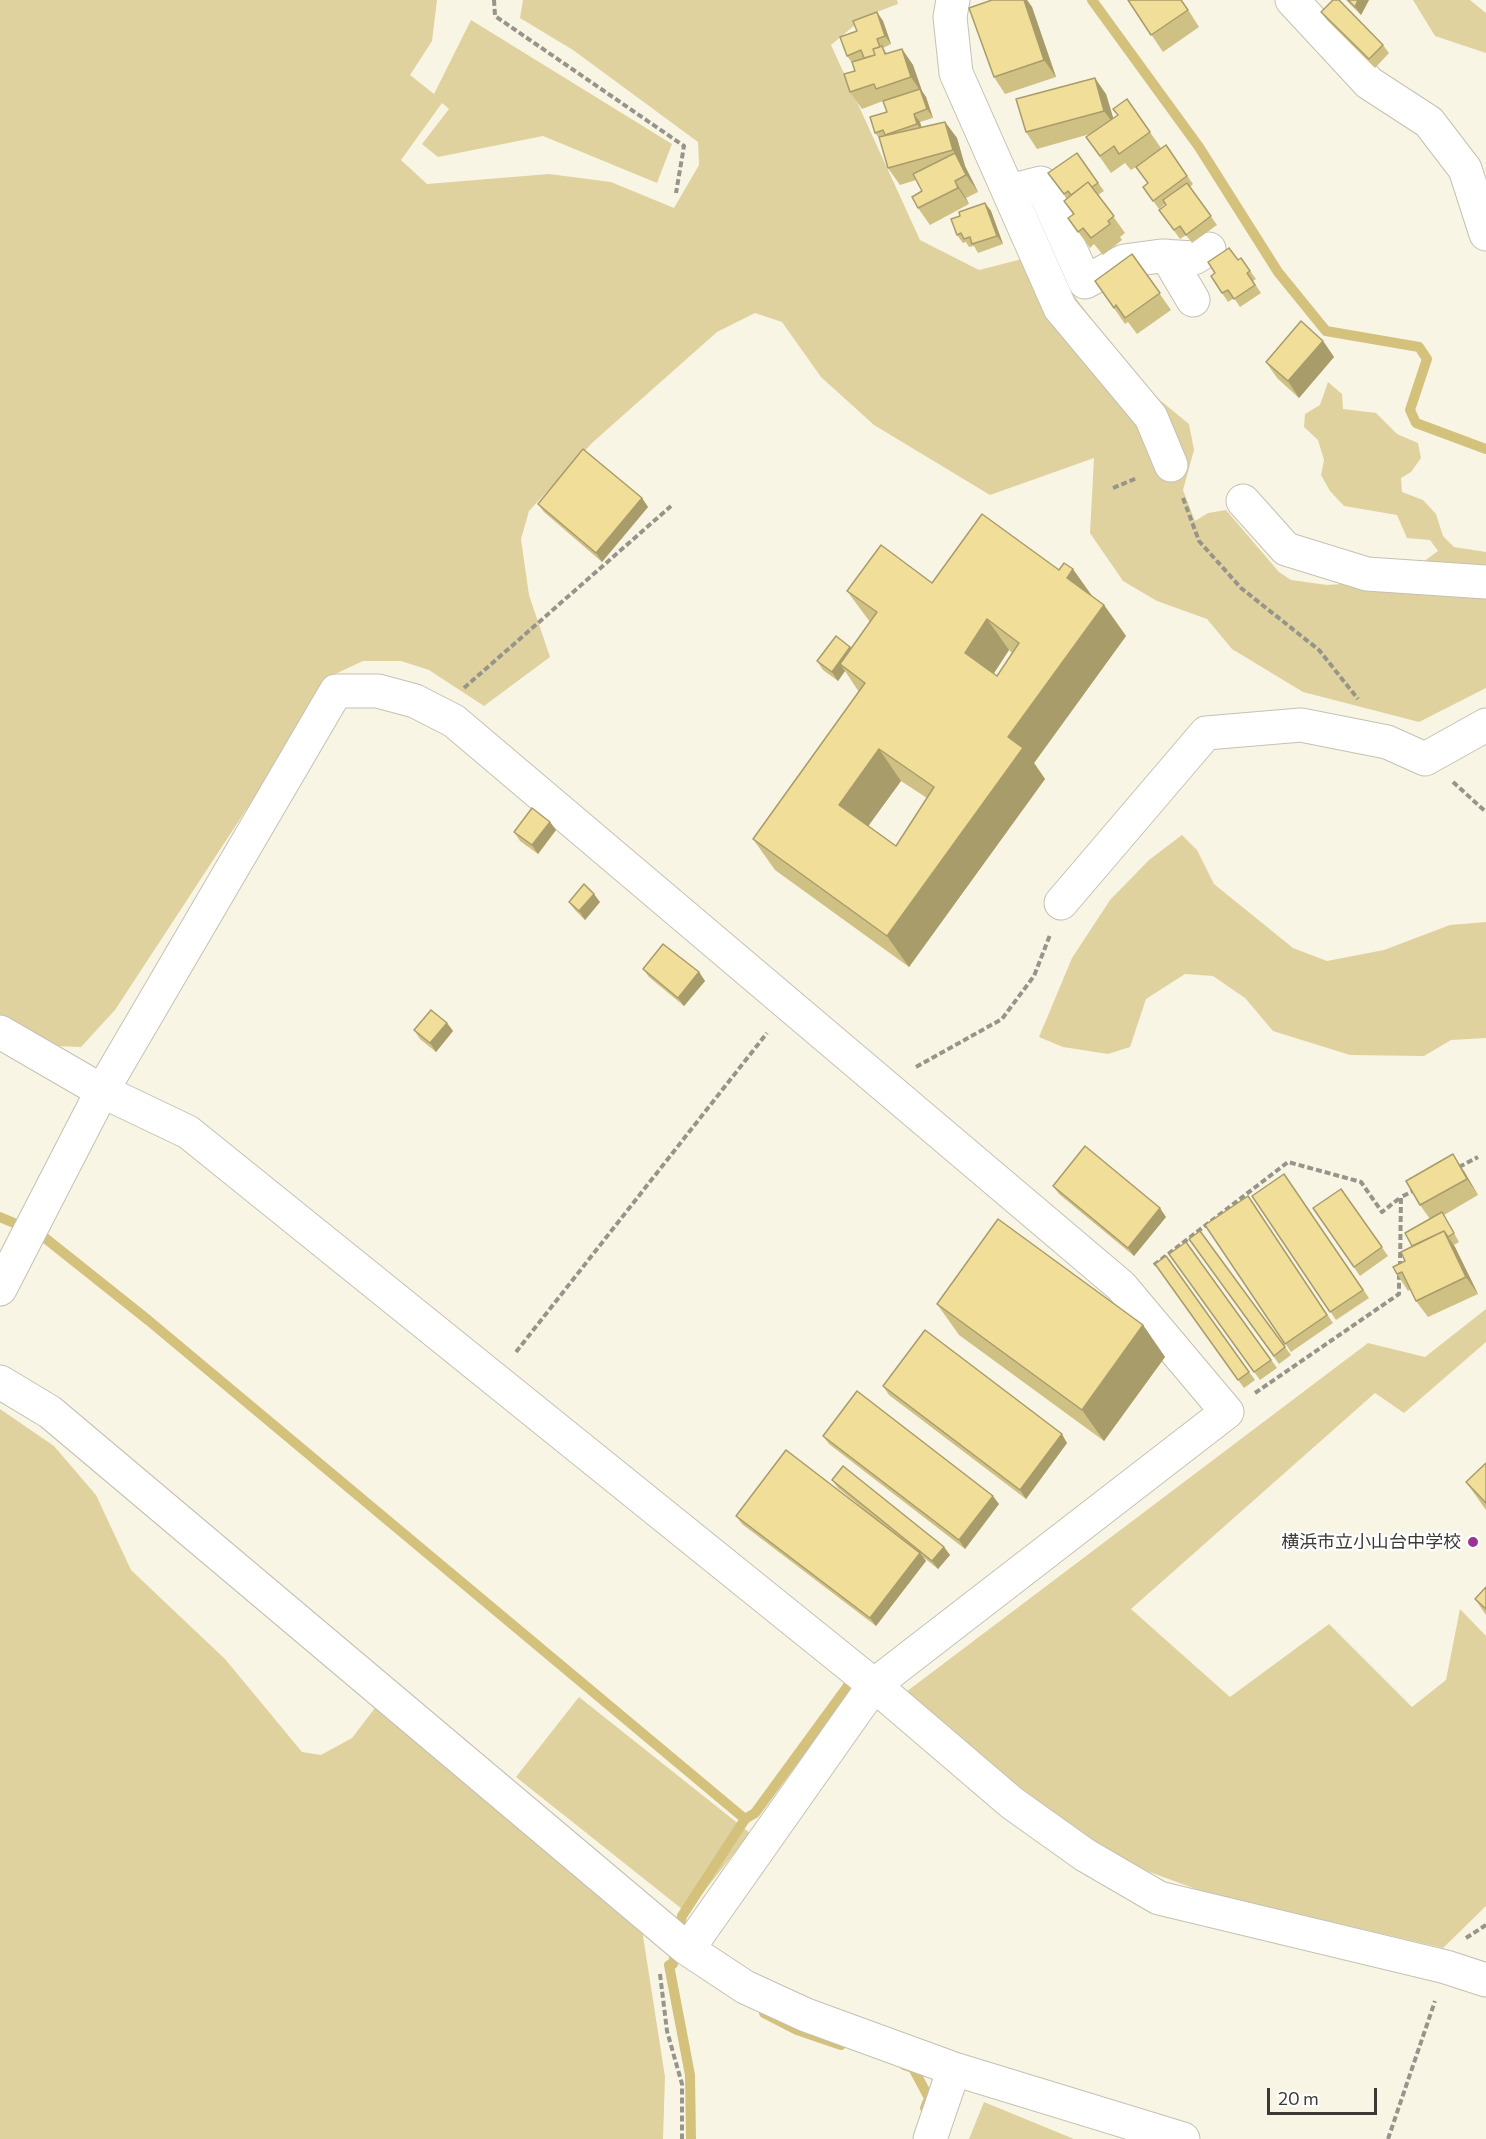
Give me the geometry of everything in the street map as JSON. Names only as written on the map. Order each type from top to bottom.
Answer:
[{"type":"street","points":[[953,0],[950,17],[956,73],[1060,308],[1151,417],[1171,465]]},
{"type":"street","points":[[1292,0],[1369,83],[1429,122],[1465,169],[1486,234]]},
{"type":"street","points":[[1010,191],[1041,183],[1085,282],[1124,261],[1167,256],[1194,258],[1209,249]]},
{"type":"street","points":[[1167,256],[1192,300]]},
{"type":"street","points":[[1243,501],[1286,549],[1367,574],[1486,582]]},
{"type":"street","points":[[0,1289],[102,1091],[336,691],[378,691],[415,701],[454,721],[1121,1286],[1227,1412],[874,1685],[674,1937]]},
{"type":"street","points":[[1061,903],[1206,733],[1301,724],[1387,742],[1425,759],[1486,725]]},
{"type":"street","points":[[0,1032],[102,1091],[188,1132],[874,1685],[1012,1803],[1085,1855],[1159,1898],[1446,1967],[1486,1980]]},
{"type":"street","points":[[0,1382],[50,1412],[674,1937],[745,1987],[806,2015],[954,2069],[1183,2139]]},
{"type":"street","points":[[930,2139],[954,2069]]},
{"type":"path","points":[[494,0],[495,16],[684,146],[676,193]]},
{"type":"path","points":[[1171,465],[1199,541],[1241,588],[1319,650],[1350,687],[1387,742]]},
{"type":"path","points":[[436,712],[671,506]]},
{"type":"path","points":[[885,1085],[1002,1019],[1034,976],[1061,903]]},
{"type":"path","points":[[495,1378],[789,1006]]},
{"type":"path","points":[[1449,1172],[1478,1157]]},
{"type":"path","points":[[1154,1265],[1288,1162],[1361,1182],[1382,1212],[1401,1197],[1421,1187]]},
{"type":"path","points":[[1227,1412],[1399,1293],[1401,1197]]},
{"type":"path","points":[[1388,2139],[1446,1967],[1469,1934],[1486,1925]]},
{"type":"path","points":[[674,1937],[660,1972],[667,2031],[682,2084],[682,2139]]},
{"type":"shaded area","points":[[0,0],[437,0],[432,41],[410,75],[434,94],[471,20],[672,144],[657,183],[543,136],[438,157],[422,144],[449,109],[442,103],[401,160],[427,184],[549,174],[611,182],[674,208],[699,165],[698,142],[573,50],[520,18],[523,0],[897,0],[898,4],[866,16],[831,45],[920,240],[979,270],[1042,254],[1144,387],[1189,424],[1194,450],[1183,490],[1195,521],[1208,513],[1226,510],[1279,572],[1291,580],[1327,585],[1355,583],[1423,562],[1438,551],[1430,540],[1407,538],[1397,515],[1344,506],[1330,491],[1321,475],[1324,460],[1318,440],[1304,427],[1305,414],[1320,405],[1328,382],[1342,394],[1343,409],[1376,413],[1397,434],[1418,443],[1421,458],[1411,472],[1401,478],[1402,492],[1423,500],[1436,514],[1443,536],[1454,547],[1486,552],[1486,688],[1419,722],[1303,692],[1232,649],[1207,619],[1157,601],[1123,581],[1090,533],[1094,458],[990,495],[874,425],[821,377],[782,322],[755,313],[717,332],[593,442],[529,511],[521,539],[529,595],[550,657],[484,706],[429,670],[401,661],[363,661],[335,674],[115,1010],[81,1047],[52,1046],[0,1017]]},
{"type":"shaded area","points":[[1413,0],[1470,0],[1486,13],[1486,53],[1435,36]]},
{"type":"shaded area","points":[[1182,835],[1197,850],[1214,884],[1293,948],[1327,961],[1384,950],[1450,925],[1486,922],[1486,1038],[1451,1040],[1424,1056],[1350,1055],[1273,1031],[1245,998],[1213,976],[1185,974],[1146,999],[1130,1047],[1108,1054],[1063,1047],[1039,1037],[1072,958],[1110,900],[1149,860]]},
{"type":"shaded area","points":[[1486,1309],[1486,1342],[1404,1413],[1375,1393],[1131,1609],[1230,1697],[1329,1624],[1412,1707],[1446,1680],[1460,1609],[1486,1636],[1486,1906],[1443,1948],[1204,1892],[1147,1871],[1094,1844],[1003,1776],[906,1692],[1368,1343],[1425,1357]]},
{"type":"shaded area","points":[[0,1409],[54,1446],[96,1495],[131,1570],[225,1659],[302,1752],[321,1755],[352,1738],[375,1708],[641,1923],[665,2077],[663,2139],[0,2139]]},
{"type":"shaded area","points":[[579,1697],[750,1833],[687,1913],[516,1777]]},
{"type":"shaded area","points":[[984,2102],[1074,2139],[969,2139]]},
{"type":"building","points":[[992,0],[1024,0],[1044,60],[994,77],[969,8]]},
{"type":"building","points":[[1128,0],[1181,0],[1188,10],[1151,35]]},
{"type":"building","points":[[1333,0],[1339,0],[1383,45],[1369,59],[1321,12]]},
{"type":"building","points":[[1348,0],[1358,0],[1355,7]]},
{"type":"building","points":[[877,12],[885,36],[877,39],[880,47],[873,49],[875,55],[864,58],[861,50],[847,56],[840,37],[857,31],[853,21]]},
{"type":"building","points":[[882,46],[885,54],[902,49],[911,77],[876,89],[874,84],[850,92],[844,74],[855,71],[852,62],[875,55],[873,49]]},
{"type":"building","points":[[1095,78],[1104,111],[1026,132],[1016,99]]},
{"type":"building","points":[[920,89],[927,109],[914,114],[917,124],[885,135],[883,130],[875,133],[870,117],[887,112],[883,101]]},
{"type":"building","points":[[1127,99],[1150,132],[1119,154],[1114,146],[1100,156],[1086,137],[1118,115],[1113,109]]},
{"type":"building","points":[[945,122],[953,150],[888,168],[879,137]]},
{"type":"building","points":[[1166,145],[1187,176],[1153,201],[1143,187],[1148,183],[1136,167]]},
{"type":"building","points":[[955,153],[966,175],[955,181],[958,188],[918,208],[912,197],[922,191],[913,174]]},
{"type":"building","points":[[1077,153],[1098,183],[1092,187],[1088,182],[1071,195],[1068,191],[1064,194],[1048,173]]},
{"type":"building","points":[[1088,182],[1114,216],[1108,221],[1110,224],[1091,238],[1083,228],[1078,232],[1068,218],[1074,214],[1064,201]]},
{"type":"building","points":[[1187,183],[1211,216],[1186,235],[1180,226],[1174,230],[1159,210],[1166,205],[1163,200]]},
{"type":"building","points":[[985,203],[997,236],[972,244],[970,237],[964,239],[961,233],[957,235],[951,219],[960,216],[959,212]]},
{"type":"building","points":[[1229,248],[1238,260],[1241,258],[1250,271],[1247,273],[1255,285],[1234,299],[1228,290],[1222,293],[1211,276],[1215,273],[1208,262]]},
{"type":"building","points":[[1132,254],[1160,293],[1125,318],[1116,305],[1114,308],[1095,281]]},
{"type":"building","points":[[1301,321],[1323,341],[1288,381],[1266,362]]},
{"type":"building","points":[[583,449],[642,498],[596,553],[538,504]]},
{"type":"building","points":[[982,514],[1059,570],[1064,563],[1073,569],[1067,578],[1104,605],[1008,737],[1023,748],[887,936],[753,839],[865,683],[840,664],[877,612],[847,591],[881,545],[932,583]],"holes":[[[987,619],[1019,643],[997,676],[965,653]],[[879,749],[934,787],[896,846],[839,805]]]},
{"type":"building","points":[[836,636],[850,647],[832,672],[817,661]]},
{"type":"building","points":[[532,808],[550,822],[532,845],[514,832]]},
{"type":"building","points":[[584,884],[594,894],[579,911],[569,902]]},
{"type":"building","points":[[663,944],[699,972],[678,998],[643,969]]},
{"type":"building","points":[[431,1010],[447,1023],[430,1043],[414,1030]]},
{"type":"building","points":[[1085,1146],[1160,1208],[1128,1248],[1053,1186]]},
{"type":"building","points":[[1453,1154],[1467,1179],[1420,1205],[1406,1181]]},
{"type":"building","points":[[1284,1174],[1363,1290],[1330,1312],[1252,1196]]},
{"type":"building","points":[[1341,1189],[1382,1247],[1354,1267],[1313,1208]]},
{"type":"building","points":[[1248,1196],[1327,1315],[1285,1344],[1205,1225]]},
{"type":"building","points":[[1442,1212],[1454,1233],[1448,1237],[1444,1231],[1412,1246],[1405,1233]]},
{"type":"building","points":[[998,1219],[1143,1325],[1082,1410],[937,1304]]},
{"type":"building","points":[[1200,1231],[1285,1347],[1274,1356],[1189,1239]]},
{"type":"building","points":[[1444,1231],[1466,1277],[1416,1301],[1402,1272],[1397,1274],[1393,1267],[1405,1261],[1401,1252]]},
{"type":"building","points":[[1186,1242],[1271,1360],[1254,1372],[1169,1254]]},
{"type":"building","points":[[1166,1256],[1249,1372],[1238,1380],[1155,1264]]},
{"type":"building","points":[[925,1330],[1062,1434],[1020,1490],[883,1386]]},
{"type":"building","points":[[857,1391],[993,1496],[959,1540],[823,1436]]},
{"type":"building","points":[[786,1450],[920,1553],[870,1618],[736,1516]]},
{"type":"building","points":[[1486,1463],[1486,1503],[1466,1482]]},
{"type":"building","points":[[843,1466],[944,1547],[932,1561],[832,1480]]},
{"type":"building","points":[[1486,1587],[1486,1609],[1475,1599]]},
{"type":"waterway","points":[[1092,0],[1199,147],[1278,272],[1326,331],[1419,347],[1427,359],[1410,410],[1416,423],[1486,449]]},
{"type":"waterway","points":[[0,1217],[40,1234],[148,1320],[745,1819]]},
{"type":"waterway","points":[[678,1934],[682,1916],[745,1819],[755,1813],[853,1679]]},
{"type":"waterway","points":[[675,1952],[673,1964],[669,1965],[690,2075],[691,2139]]},
{"type":"waterway","points":[[764,2013],[797,2030],[841,2045]]},
{"type":"waterway","points":[[904,2065],[913,2068],[929,2098],[925,2108]]},
{"type":"place","name":"横浜市立小山台中学校","points":[[1473,1542]]}]
